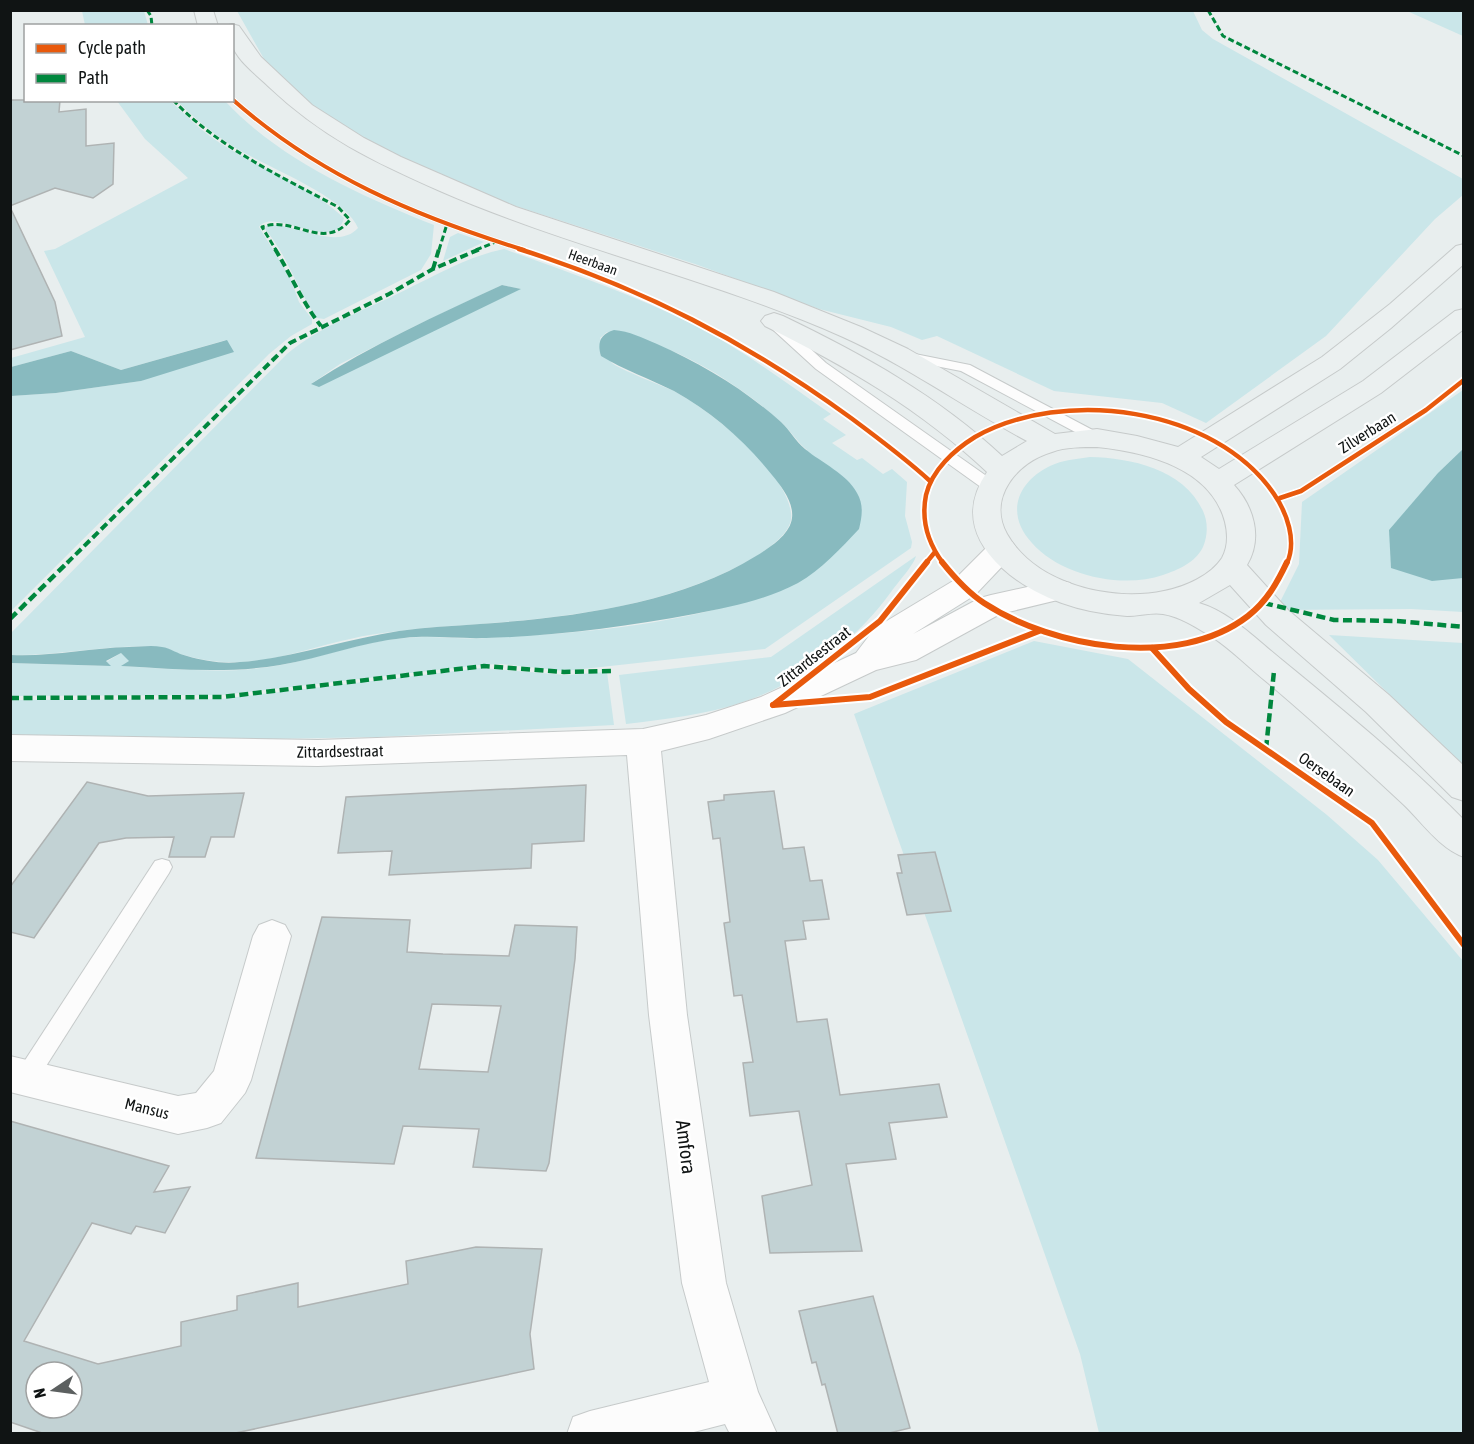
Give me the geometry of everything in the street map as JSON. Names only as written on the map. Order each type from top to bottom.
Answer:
[{"type":"main road","name":"Heerbaan","points":[[234,33],[254,61],[305,109],[356,142],[393,162],[508,212],[765,297],[852,332],[899,355],[1010,421],[1052,443]]},
{"type":"main road","name":"Heerbaan","points":[[234,68],[245,81],[284,114],[334,149],[376,173],[513,229],[696,290],[772,320],[828,348],[922,404],[970,439],[996,478]]},
{"type":"main road","points":[[1180,458],[1247,419],[1332,362],[1464,251]]},
{"type":"main road","points":[[1217,483],[1372,387],[1464,316]]},
{"type":"main road","points":[[1097,438],[1130,442],[1180,458],[1217,483],[1235,507],[1242,527],[1241,547],[1232,566],[1206,588],[1192,595],[1161,603],[1116,604],[1087,599],[1059,590],[1022,569],[994,539],[987,522],[985,506],[996,478],[1021,454],[1052,443],[1097,438]]},
{"type":"main road","points":[[1232,566],[1243,582],[1270,610],[1368,694],[1464,788]]},
{"type":"main road","points":[[1161,603],[1193,612],[1225,631],[1337,723],[1431,809],[1464,843]]},
{"type":"street","name":"Zittardsestraat","points":[[867,661],[886,636],[964,588],[1002,549]]},
{"type":"street","name":"Zittardsestraat","points":[[10,748],[318,753],[643,742],[709,727],[773,705],[867,661],[905,652],[991,606],[1059,590]]},
{"type":"street","name":"Amfora","points":[[590,1434],[746,1416],[704,1283],[668,1015],[643,742]]},
{"type":"street","name":"Mansus","points":[[18,1076],[178,1116],[207,1110],[231,1080],[272,936]]},
{"type":"lane","name":"Heerbaan","points":[[899,355],[965,368],[1097,438]]},
{"type":"lane","points":[[18,1076],[162,867]]},
{"type":"shaded area","points":[[82,11],[144,11],[148,24],[85,24]]},
{"type":"shaded area","points":[[237,11],[1193,11],[1202,30],[1213,39],[1463,179],[1463,195],[1435,219],[1326,336],[1206,423],[1162,403],[1054,391],[937,336],[922,340],[891,327],[819,309],[695,264],[482,195],[420,170],[331,119],[306,100],[268,66]]},
{"type":"shaded area","points":[[1407,11],[1463,11],[1463,36]]},
{"type":"shaded area","points":[[118,102],[172,102],[220,143],[318,197],[344,218],[338,228],[329,232],[317,232],[277,222],[267,222],[259,227],[290,277],[299,302],[312,319],[312,324],[291,336],[269,354],[11,611],[11,396],[56,393],[141,381],[226,340],[121,370],[71,351],[11,367],[11,358],[85,337],[44,251],[55,249],[188,178],[145,139]]},
{"type":"shaded area","points":[[178,102],[226,102],[247,122],[296,159],[350,189],[434,225],[431,254],[421,270],[324,319],[317,318],[280,250],[265,229],[266,226],[285,226],[337,237],[349,235],[358,228],[350,216],[337,204],[231,145],[202,124]]},
{"type":"shaded area","points":[[458,233],[484,242],[443,261],[450,237]]},
{"type":"shaded area","points":[[504,249],[646,303],[710,334],[780,378],[831,414],[823,419],[846,435],[832,443],[857,460],[862,458],[883,474],[892,469],[907,482],[905,516],[912,542],[911,548],[765,649],[565,671],[501,664],[480,665],[222,695],[11,696],[11,663],[109,666],[106,662],[121,653],[130,661],[122,666],[242,670],[297,662],[358,646],[415,637],[527,636],[646,624],[724,607],[799,582],[807,450],[769,412],[712,371],[658,345],[607,332],[600,338],[612,363],[672,390],[706,411],[744,442],[776,478],[786,496],[791,519],[782,536],[760,554],[729,571],[695,585],[625,605],[552,617],[374,634],[267,659],[217,662],[190,657],[161,647],[103,648],[48,654],[11,655],[11,633],[287,354],[312,336],[338,322],[447,269]],"holes":[[[502,285],[520,289],[426,334],[311,384],[340,364]]]},
{"type":"shaded area","points":[[1463,390],[1463,612],[1411,609],[1276,610],[1299,564],[1302,502]]},
{"type":"shaded area","points":[[1090,457],[1139,463],[1170,476],[1183,485],[1203,511],[1207,524],[1205,542],[1196,557],[1180,568],[1163,575],[1129,581],[1111,580],[1093,577],[1059,564],[1032,543],[1019,521],[1017,510],[1018,500],[1029,481],[1050,466]]},
{"type":"shaded area","points":[[916,556],[905,574],[861,627],[806,672],[764,694],[743,702],[685,716],[626,724],[619,675],[771,657]]},
{"type":"shaded area","points":[[1329,635],[1463,643],[1463,767]]},
{"type":"shaded area","points":[[1034,641],[1128,659],[1327,815],[1378,860],[1463,961],[1463,1433],[1099,1433],[1080,1354],[854,714]]},
{"type":"shaded area","points":[[481,668],[566,675],[607,672],[614,725],[378,737],[11,744],[10,700],[221,699]]},
{"type":"water","points":[[502,285],[521,289],[319,387],[311,384],[381,343]]},
{"type":"water","points":[[614,330],[641,337],[690,360],[722,378],[767,410],[784,425],[801,446],[841,474],[853,486],[862,506],[859,529],[815,572],[786,589],[734,606],[642,623],[512,637],[404,638],[260,668],[200,670],[121,666],[129,661],[121,653],[106,661],[111,666],[11,663],[11,655],[40,655],[149,646],[158,646],[207,661],[240,662],[280,657],[399,631],[586,613],[658,597],[693,586],[726,572],[767,549],[783,535],[792,518],[791,506],[783,489],[762,462],[739,439],[702,408],[674,391],[601,356],[599,347],[601,340]]},
{"type":"water","points":[[227,340],[234,352],[141,381],[56,393],[11,396],[11,367],[71,351],[121,370]]},
{"type":"water","points":[[1463,449],[1463,578],[1432,581],[1391,568],[1389,530],[1438,473]]},
{"type":"building","points":[[10,100],[60,102],[59,112],[86,109],[86,146],[114,143],[113,184],[93,198],[55,188],[10,206]]},
{"type":"building","points":[[10,207],[55,302],[62,336],[10,350]]},
{"type":"building","points":[[87,782],[148,796],[244,793],[234,837],[211,837],[205,857],[169,857],[174,837],[126,838],[99,843],[34,938],[10,932],[10,887]]},
{"type":"building","points":[[586,785],[584,841],[532,844],[531,868],[389,875],[392,851],[338,853],[346,797]]},
{"type":"building","points":[[774,791],[783,849],[804,847],[810,881],[822,880],[829,919],[803,921],[806,939],[785,941],[797,1022],[827,1019],[840,1095],[939,1084],[947,1117],[889,1123],[896,1159],[846,1164],[862,1251],[770,1253],[762,1196],[812,1185],[799,1111],[750,1116],[743,1063],[753,1062],[742,995],[734,996],[724,923],[730,922],[720,838],[713,839],[708,802],[724,800],[724,795]]},
{"type":"building","points":[[935,852],[951,911],[907,915],[897,873],[902,873],[898,855]]},
{"type":"building","points":[[322,917],[410,920],[407,952],[443,954],[509,956],[515,925],[577,927],[575,959],[549,1163],[546,1171],[473,1167],[479,1129],[403,1126],[394,1164],[256,1158]],"holes":[[[432,1004],[501,1006],[488,1072],[419,1069]]]},
{"type":"building","points":[[10,1121],[169,1166],[154,1192],[190,1187],[165,1233],[136,1226],[131,1234],[92,1223],[24,1341],[98,1364],[181,1346],[181,1322],[237,1310],[237,1296],[298,1283],[298,1307],[408,1284],[406,1261],[476,1247],[542,1249],[530,1334],[534,1369],[231,1434],[45,1434],[10,1422]]},
{"type":"building","points":[[873,1296],[910,1428],[885,1434],[838,1434],[825,1384],[822,1385],[816,1362],[812,1363],[799,1311]]},
{"type":"marked path","points":[[147,10],[151,16],[152,24]]},
{"type":"marked path","points":[[1208,10],[1223,36],[1464,156]]},
{"type":"marked path","points":[[175,102],[207,132],[250,160],[338,207],[350,220],[342,230],[331,234],[282,224],[262,227],[295,281],[297,292],[321,326]]},
{"type":"marked path","points":[[433,269],[447,224]]},
{"type":"marked path","points":[[10,619],[290,343],[389,294],[433,269],[498,241]]},
{"type":"marked path","points":[[1264,603],[1334,620],[1397,621],[1464,627]]},
{"type":"marked path","points":[[10,698],[222,697],[484,666],[564,672],[614,671]]},
{"type":"marked path","points":[[1266,749],[1274,671]]},
{"type":"cycle path","points":[[234,101],[304,154],[383,199],[442,224],[596,275],[657,300],[716,330],[829,402],[894,450],[930,481]]},
{"type":"cycle path","name":"Zilverbaan","points":[[1280,498],[1301,491],[1426,410],[1464,380]]},
{"type":"cycle path","points":[[1094,411],[1147,417],[1192,430],[1219,444],[1244,461],[1266,482],[1282,505],[1290,531],[1289,559],[1275,588],[1259,607],[1228,629],[1205,639],[1159,647],[1123,647],[1086,643],[1049,634],[1014,620],[983,602],[956,580],[935,552],[926,529],[924,508],[928,488],[937,470],[968,442],[1008,422],[1040,414],[1094,411]]},
{"type":"cycle path","points":[[773,705],[880,621],[935,552]]},
{"type":"cycle path","points":[[773,705],[870,697],[1039,631]]},
{"type":"cycle path","name":"Oersebaan","points":[[1152,648],[1189,689],[1226,722],[1372,823],[1464,945]]}]
